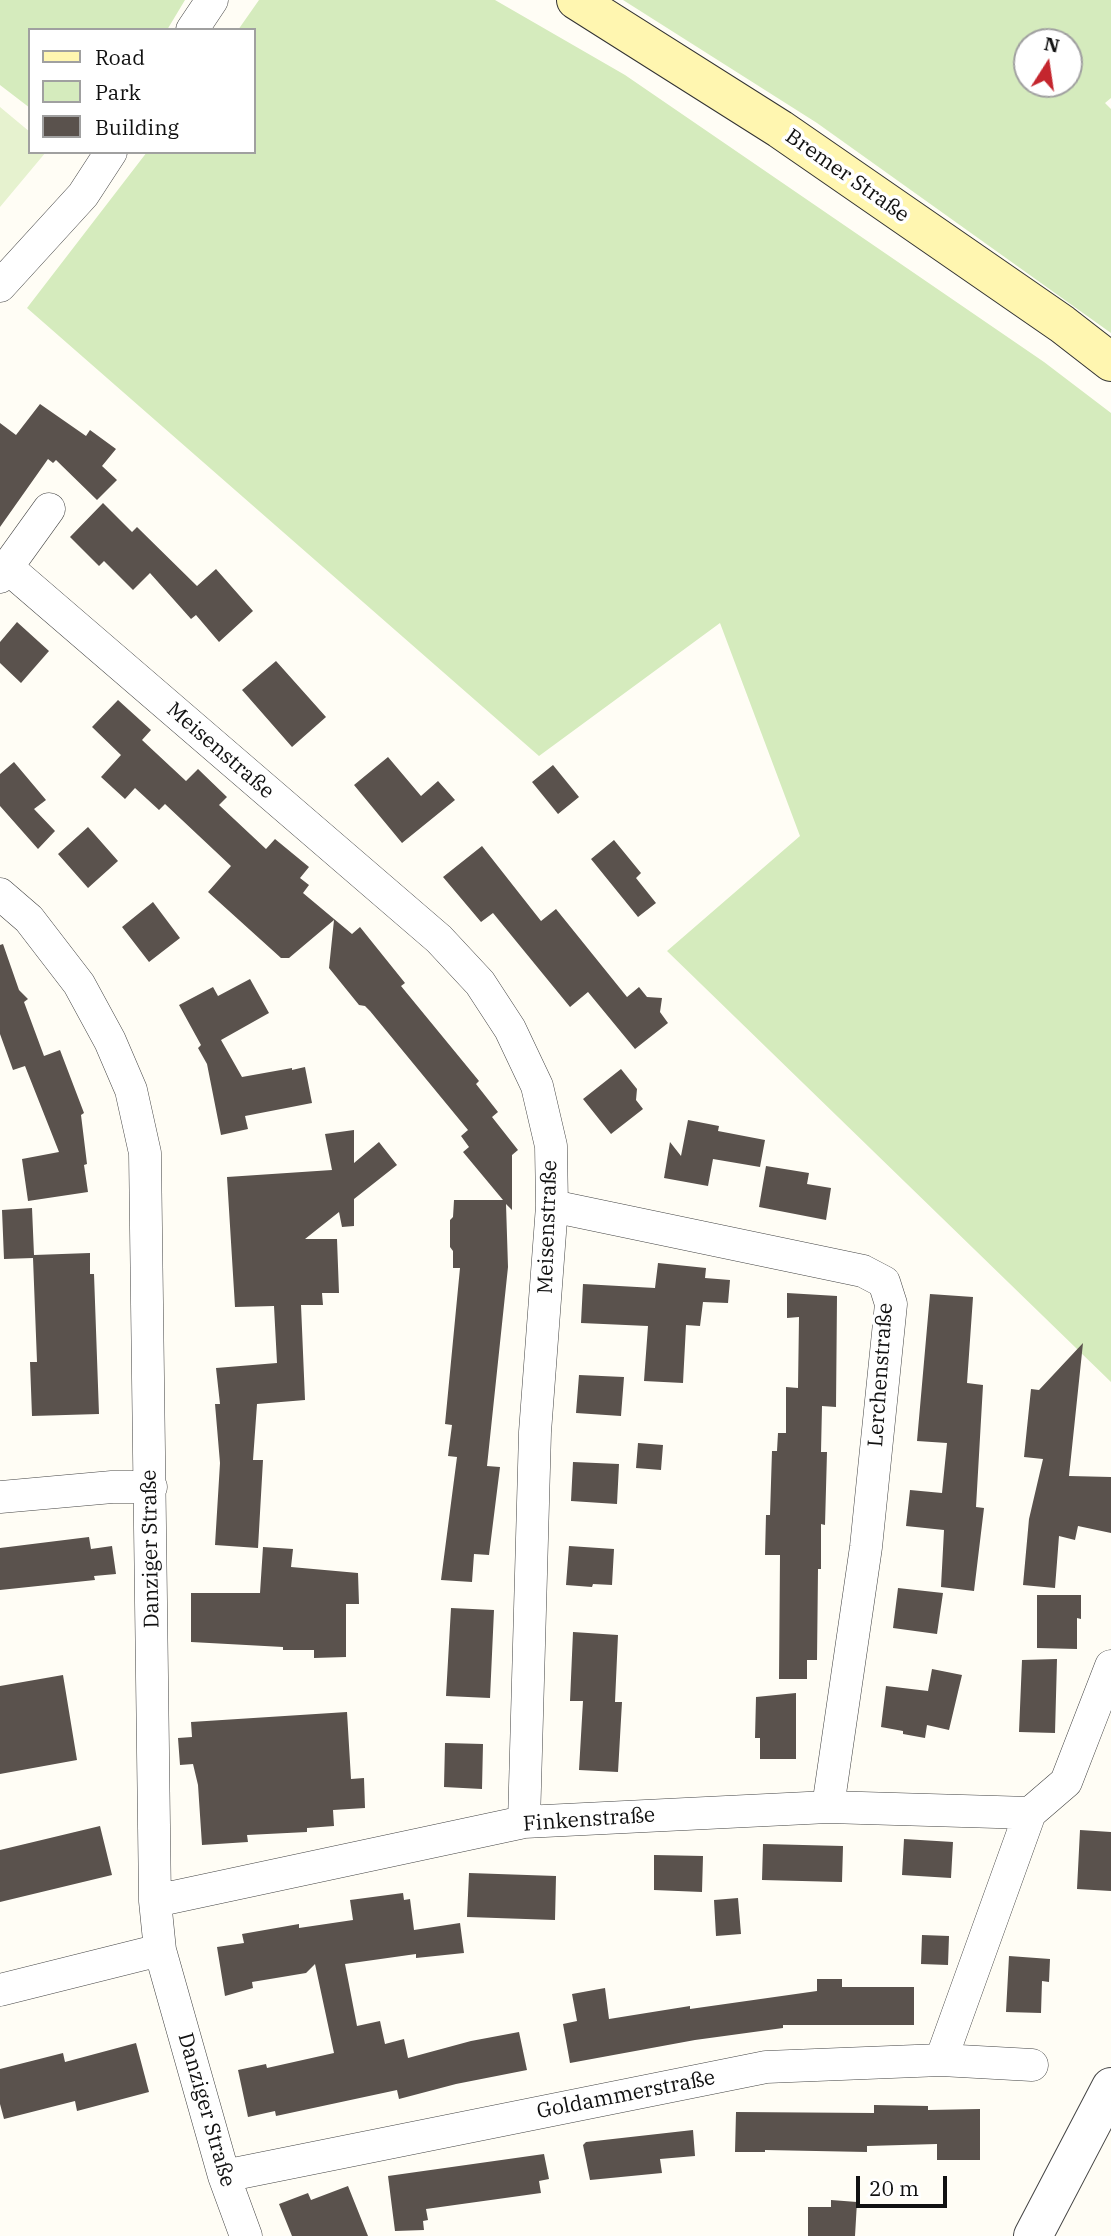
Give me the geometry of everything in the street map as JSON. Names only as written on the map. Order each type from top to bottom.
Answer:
[{"type":"main road","name":"Bremer Straße","points":[[576,0],[780,129],[1062,324],[1111,362]]},
{"type":"street","points":[[193,28],[212,0]]},
{"type":"street","points":[[0,286],[83,195],[110,154]]},
{"type":"street","name":"Meisenstraße","points":[[50,509],[4,572],[439,939],[480,983],[510,1029],[537,1086],[551,1146],[552,1206],[535,1432],[524,1822]]},
{"type":"street","name":"Danziger Straße","points":[[0,894],[29,919],[79,984],[110,1041],[131,1090],[145,1153],[155,1901],[160,1950],[224,2176],[246,2236]]},
{"type":"street","name":"Lerchenstraße","points":[[552,1206],[863,1271],[884,1282],[891,1304],[866,1547],[828,1807]]},
{"type":"street","points":[[0,1497],[112,1487],[151,1487]]},
{"type":"street","points":[[941,2060],[1030,1813],[1066,1782],[1111,1666]]},
{"type":"street","name":"Finkenstraße","points":[[155,1901],[524,1822],[828,1807],[1030,1813]]},
{"type":"street","points":[[0,1990],[160,1950]]},
{"type":"street","name":"Goldammerstraße","points":[[224,2176],[766,2067],[941,2060],[1032,2065]]},
{"type":"street","points":[[1033,2236],[1111,2087]]},
{"type":"green space","points":[[0,0],[185,0],[168,28],[28,28],[28,106],[0,85]]},
{"type":"green space","points":[[259,0],[495,0],[625,75],[1044,362],[1111,413],[1111,1382],[667,951],[800,836],[720,623],[539,756],[27,308],[145,154],[256,154],[256,28],[239,28]]},
{"type":"green space","points":[[623,0],[1111,0],[1111,98],[1105,103],[1111,109],[1111,333],[817,123]]},
{"type":"green space","points":[[0,107],[28,130],[28,154],[44,154],[0,207]]},
{"type":"building","points":[[40,404],[86,436],[90,430],[116,449],[102,466],[117,480],[97,500],[56,460],[53,463],[48,459],[0,527],[0,423],[16,435]]},
{"type":"building","points":[[103,503],[132,532],[137,527],[197,586],[216,569],[253,611],[219,642],[196,615],[191,619],[150,573],[133,590],[104,561],[99,566],[70,537]]},
{"type":"building","points":[[17,622],[49,651],[21,683],[0,663],[0,642]]},
{"type":"building","points":[[276,661],[326,717],[292,747],[242,690]]},
{"type":"building","points":[[118,700],[151,730],[142,740],[186,781],[198,769],[227,797],[219,805],[266,849],[275,839],[309,867],[300,878],[309,885],[303,893],[352,934],[360,927],[405,983],[401,986],[479,1081],[476,1084],[498,1112],[492,1117],[518,1150],[512,1155],[512,1210],[506,1204],[508,1267],[487,1466],[500,1467],[489,1555],[474,1554],[472,1582],[441,1580],[457,1457],[448,1456],[452,1425],[445,1424],[460,1268],[453,1268],[450,1220],[453,1217],[454,1200],[503,1200],[463,1152],[469,1147],[461,1136],[468,1130],[370,1011],[359,1005],[329,968],[334,920],[289,958],[281,958],[208,892],[231,866],[165,804],[159,810],[135,788],[125,799],[101,777],[121,755],[92,727]]},
{"type":"building","points":[[388,757],[421,796],[438,781],[455,800],[402,843],[354,785]]},
{"type":"building","points":[[14,762],[46,800],[34,809],[55,831],[38,849],[0,806],[0,774]]},
{"type":"building","points":[[553,765],[579,797],[558,814],[532,782]]},
{"type":"building","points":[[88,827],[118,861],[88,888],[58,854]]},
{"type":"building","points":[[614,840],[641,873],[636,878],[656,903],[638,917],[591,859]]},
{"type":"building","points":[[482,846],[541,921],[556,909],[627,997],[639,987],[647,997],[662,998],[660,1012],[668,1023],[635,1049],[588,992],[570,1007],[493,913],[481,922],[443,877]]},
{"type":"building","points":[[153,902],[180,938],[149,962],[122,927]]},
{"type":"building","points":[[3,944],[19,990],[28,999],[24,1002],[44,1056],[60,1050],[84,1113],[81,1115],[88,1192],[28,1201],[22,1159],[59,1152],[25,1066],[13,1070],[0,1034],[0,945]]},
{"type":"building","points":[[250,979],[269,1013],[221,1040],[242,1077],[305,1067],[312,1103],[245,1116],[248,1129],[221,1135],[207,1064],[198,1048],[201,1045],[179,1005],[213,987],[218,996]]},
{"type":"building","points":[[621,1069],[637,1089],[636,1100],[643,1109],[611,1134],[583,1099]]},
{"type":"building","points":[[688,1120],[719,1126],[718,1131],[765,1140],[760,1167],[713,1159],[708,1186],[664,1178],[670,1142],[681,1156]]},
{"type":"building","points":[[354,1130],[354,1163],[379,1142],[397,1165],[354,1199],[354,1226],[342,1227],[339,1212],[305,1239],[337,1239],[339,1293],[322,1293],[323,1305],[301,1305],[305,1400],[257,1404],[253,1460],[263,1460],[258,1548],[215,1545],[220,1463],[215,1404],[220,1404],[216,1368],[277,1363],[274,1306],[235,1307],[227,1177],[332,1170],[325,1134]]},
{"type":"building","points":[[766,1166],[809,1173],[807,1184],[831,1188],[826,1220],[759,1207]]},
{"type":"building","points":[[32,1208],[34,1255],[90,1253],[90,1274],[94,1274],[99,1414],[32,1416],[30,1362],[37,1362],[33,1258],[4,1259],[2,1210]]},
{"type":"building","points":[[658,1263],[706,1268],[705,1278],[730,1280],[728,1303],[703,1302],[700,1326],[686,1325],[683,1383],[644,1381],[648,1326],[581,1323],[583,1284],[655,1288]]},
{"type":"building","points":[[787,1293],[837,1296],[836,1407],[822,1406],[821,1452],[827,1452],[825,1525],[821,1524],[821,1569],[818,1569],[817,1660],[807,1660],[807,1679],[779,1679],[780,1555],[765,1555],[766,1515],[770,1515],[772,1451],[777,1451],[778,1433],[786,1433],[786,1387],[798,1388],[799,1317],[787,1318]]},
{"type":"building","points":[[930,1294],[973,1297],[967,1383],[983,1385],[976,1507],[984,1508],[974,1591],[941,1587],[944,1530],[906,1526],[910,1490],[942,1493],[947,1443],[917,1441]]},
{"type":"building","points":[[1083,1343],[1069,1476],[1111,1477],[1111,1533],[1078,1526],[1075,1540],[1059,1536],[1055,1588],[1023,1585],[1029,1519],[1043,1459],[1024,1457],[1031,1389],[1039,1390]]},
{"type":"building","points":[[579,1375],[624,1377],[621,1416],[576,1413]]},
{"type":"building","points":[[638,1443],[663,1445],[661,1470],[636,1468]]},
{"type":"building","points":[[573,1462],[619,1464],[617,1504],[571,1501]]},
{"type":"building","points":[[89,1537],[91,1549],[112,1546],[116,1574],[94,1576],[95,1580],[0,1590],[0,1548]]},
{"type":"building","points":[[569,1546],[614,1549],[612,1585],[566,1585]]},
{"type":"building","points":[[263,1547],[293,1549],[291,1567],[358,1573],[359,1604],[346,1604],[346,1657],[314,1658],[314,1650],[191,1642],[191,1593],[260,1593]]},
{"type":"building","points":[[898,1588],[943,1593],[937,1634],[893,1628]]},
{"type":"building","points":[[1037,1595],[1081,1595],[1081,1619],[1077,1618],[1077,1649],[1037,1648]]},
{"type":"building","points":[[451,1608],[494,1610],[490,1698],[446,1696]]},
{"type":"building","points":[[573,1632],[618,1635],[615,1702],[622,1702],[618,1772],[579,1770],[583,1701],[570,1701]]},
{"type":"building","points":[[1057,1659],[1055,1733],[1019,1732],[1022,1660]]},
{"type":"building","points":[[932,1669],[962,1675],[949,1730],[927,1725],[925,1738],[881,1727],[886,1686],[928,1691]]},
{"type":"building","points":[[63,1675],[77,1760],[0,1774],[0,1686]]},
{"type":"building","points":[[796,1693],[796,1759],[760,1759],[760,1738],[755,1738],[756,1697]]},
{"type":"building","points":[[347,1712],[351,1779],[364,1778],[365,1808],[333,1810],[334,1826],[307,1828],[307,1832],[247,1835],[248,1842],[202,1845],[198,1785],[193,1764],[180,1765],[178,1738],[192,1737],[191,1722]]},
{"type":"building","points":[[445,1743],[483,1744],[482,1789],[444,1787]]},
{"type":"building","points":[[100,1826],[112,1875],[0,1902],[0,1850]]},
{"type":"building","points":[[1080,1830],[1111,1832],[1111,1891],[1077,1889]]},
{"type":"building","points":[[904,1839],[953,1842],[951,1878],[902,1875]]},
{"type":"building","points":[[763,1844],[843,1846],[842,1882],[762,1880]]},
{"type":"building","points":[[654,1855],[703,1856],[702,1892],[654,1890]]},
{"type":"building","points":[[469,1873],[556,1876],[555,1920],[467,1917]]},
{"type":"building","points":[[403,1893],[404,1900],[410,1899],[414,1930],[460,1923],[464,1953],[416,1958],[416,1954],[345,1964],[357,2026],[380,2021],[385,2044],[404,2039],[408,2058],[471,2041],[519,2032],[527,2070],[399,2099],[397,2090],[276,2116],[275,2111],[248,2117],[238,2070],[266,2064],[267,2068],[334,2053],[315,1964],[306,1973],[252,1982],[253,1988],[225,1996],[217,1947],[244,1943],[242,1934],[299,1924],[299,1928],[353,1920],[350,1900]]},
{"type":"building","points":[[738,1898],[741,1934],[716,1936],[714,1900]]},
{"type":"building","points":[[922,1935],[949,1936],[948,1965],[921,1964]]},
{"type":"building","points":[[1009,1956],[1050,1959],[1049,1982],[1042,1981],[1041,2013],[1006,2012]]},
{"type":"building","points":[[817,1979],[842,1979],[842,1987],[914,1987],[914,2025],[783,2025],[783,2028],[695,2040],[570,2063],[563,2024],[577,2021],[572,1994],[605,1988],[609,2019],[817,1991]]},
{"type":"building","points":[[136,2043],[149,2092],[77,2111],[75,2101],[4,2119],[0,2104],[0,2069],[63,2053],[65,2062]]},
{"type":"building","points":[[874,2105],[928,2106],[928,2110],[980,2109],[980,2160],[937,2160],[937,2144],[867,2146],[867,2152],[735,2152],[736,2112],[874,2113]]},
{"type":"building","points":[[693,2130],[695,2156],[660,2159],[662,2173],[590,2180],[583,2145],[586,2142]]},
{"type":"building","points":[[544,2154],[549,2179],[539,2181],[541,2193],[426,2209],[428,2220],[423,2221],[424,2230],[395,2231],[388,2176]]},
{"type":"building","points":[[348,2186],[368,2236],[292,2236],[279,2204],[308,2193],[311,2200]]},
{"type":"building","points":[[831,2200],[857,2202],[855,2236],[808,2236],[808,2207],[831,2207]]}]
